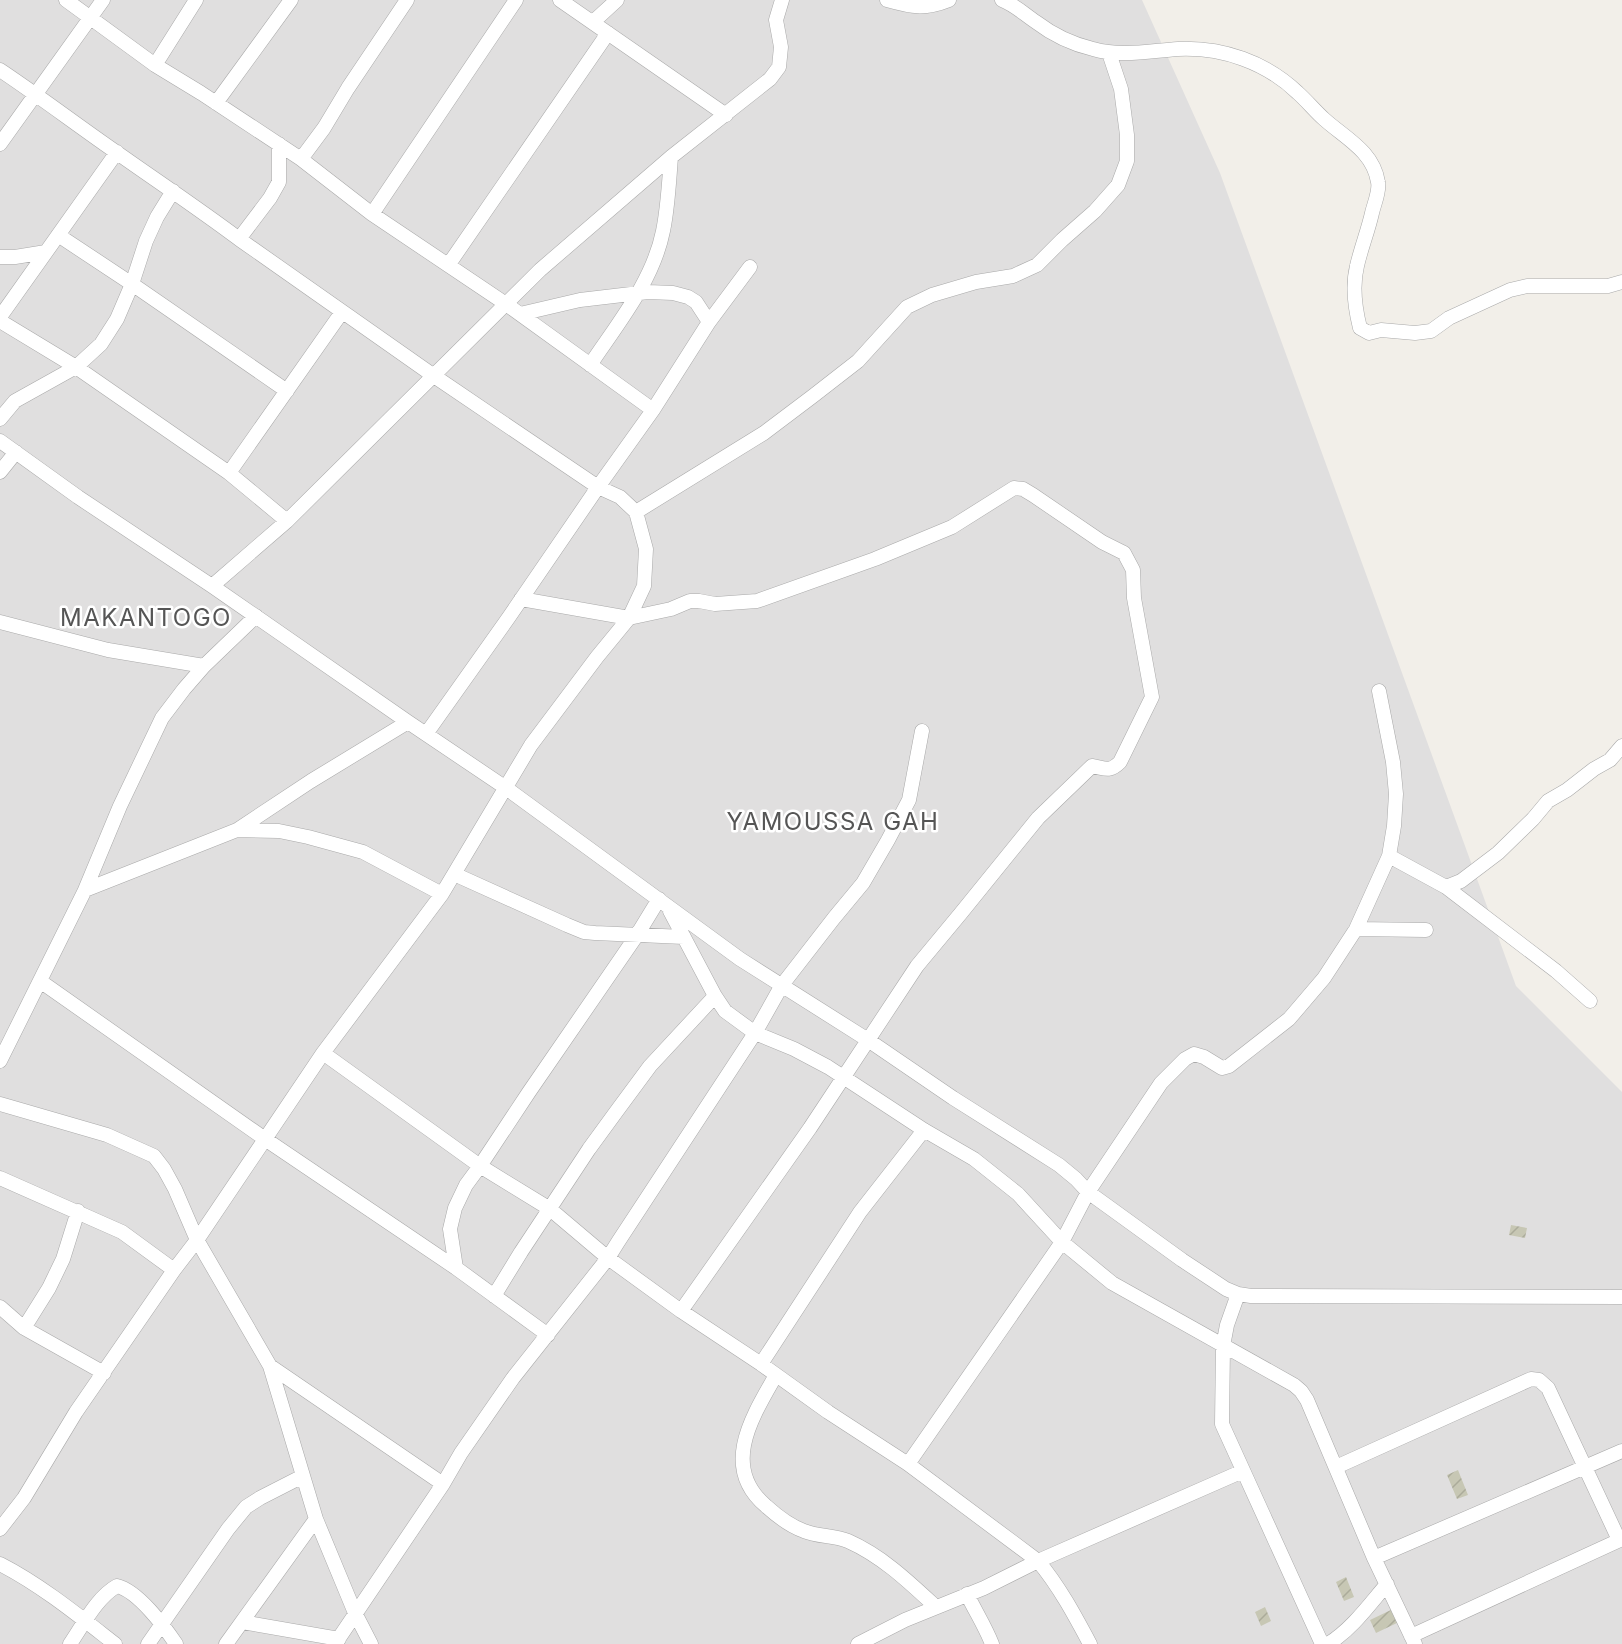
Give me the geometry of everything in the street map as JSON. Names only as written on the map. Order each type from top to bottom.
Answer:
[{"type":"street","points":[[66,0],[155,65],[279,144],[372,214],[449,264],[652,410]]},
{"type":"street","points":[[0,144],[103,0]]},
{"type":"street","points":[[155,65],[196,0]]},
{"type":"street","points":[[216,103],[291,0]]},
{"type":"street","points":[[300,159],[324,128],[407,0]]},
{"type":"street","points":[[372,214],[516,0]]},
{"type":"street","points":[[560,0],[726,115]]},
{"type":"street","points":[[593,22],[617,0]]},
{"type":"street","points":[[212,586],[287,521],[540,270],[671,157],[770,79],[779,68],[781,47],[776,20],[782,0]]},
{"type":"street","points":[[887,0],[914,7],[937,5],[949,0]]},
{"type":"street","points":[[1002,0],[1012,4],[1037,24],[1060,37],[1092,49],[1118,54],[1200,49],[1224,52],[1247,60],[1273,73],[1351,140],[1370,158],[1379,184],[1357,267],[1355,291],[1360,328],[1369,333],[1381,330],[1415,333],[1431,331],[1459,314],[1510,290],[1527,286],[1608,286],[1622,282]]},
{"type":"street","points":[[449,264],[608,33]]},
{"type":"street","points":[[636,512],[764,433],[805,402],[858,361],[907,307],[933,295],[976,282],[1013,276],[1037,265],[1095,211],[1118,185],[1127,161],[1127,135],[1121,89],[1109,53]]},
{"type":"street","points":[[0,70],[434,376],[597,486],[620,497],[636,512],[646,549],[645,586],[629,618],[531,745],[442,894],[323,1053],[197,1240],[136,1323],[76,1412],[24,1498],[0,1529]]},
{"type":"street","points":[[239,239],[270,198],[279,182],[279,144]]},
{"type":"street","points":[[117,153],[0,319],[76,367],[229,473],[287,521]]},
{"type":"street","points":[[590,364],[638,293],[650,268],[663,232],[671,157]]},
{"type":"street","points":[[0,419],[15,401],[76,367],[101,344],[117,319],[157,217],[173,191]]},
{"type":"street","points":[[58,235],[286,391]]},
{"type":"street","points":[[0,257],[46,252]]},
{"type":"street","points":[[426,734],[652,410],[709,322],[750,267]]},
{"type":"street","points":[[520,314],[580,300],[648,292],[673,293],[696,302],[709,322]]},
{"type":"street","points":[[229,473],[342,312]]},
{"type":"street","points":[[0,441],[78,497],[506,788],[740,959],[1059,1165],[1088,1192],[1226,1289],[1251,1296],[1622,1297]]},
{"type":"street","points":[[0,472],[16,452]]},
{"type":"street","points":[[521,599],[629,618],[671,609],[690,601],[716,604],[757,601],[875,559],[952,527],[1014,488],[1023,489],[1034,495],[1102,542],[1124,554],[1133,570],[1134,598],[1152,697],[1120,762],[1108,770],[1092,766],[1038,818],[917,966],[810,1128],[681,1311]]},
{"type":"street","points":[[0,1061],[6,1034],[40,981],[85,890],[120,806],[162,718],[183,689],[204,666],[256,616]]},
{"type":"street","points":[[0,622],[108,651],[204,666]]},
{"type":"street","points":[[908,1464],[1062,1242],[1088,1192],[1161,1083],[1185,1059],[1194,1054],[1222,1068],[1229,1066],[1289,1019],[1324,978],[1356,929],[1389,856],[1395,826],[1396,794],[1393,762],[1380,691]]},
{"type":"street","points":[[85,890],[237,830],[311,781],[408,722]]},
{"type":"street","points":[[242,1622],[337,1642],[513,1378],[608,1258],[755,1033],[782,985],[863,883],[909,800],[922,731]]},
{"type":"street","points":[[1446,887],[1461,881],[1498,853],[1548,801],[1610,760],[1622,746]]},
{"type":"street","points":[[237,830],[279,831],[363,852],[442,894]]},
{"type":"street","points":[[1389,856],[1446,887],[1556,971],[1590,1001]]},
{"type":"street","points":[[454,874],[584,932],[684,937]]},
{"type":"street","points":[[456,1268],[450,1229],[455,1208],[466,1185],[637,935],[663,903]]},
{"type":"street","points":[[663,903],[725,1011],[755,1033],[794,1049],[828,1067],[987,1168],[1018,1194],[1062,1242],[1112,1283],[1301,1391],[1307,1400],[1374,1558],[1413,1640],[1621,1540],[1548,1388],[1539,1380],[1532,1379],[1336,1467]]},
{"type":"street","points":[[1356,929],[1426,930]]},
{"type":"street","points":[[40,981],[265,1139],[456,1268],[548,1335]]},
{"type":"street","points":[[494,1296],[520,1252],[589,1149],[650,1066],[715,996]]},
{"type":"street","points":[[323,1053],[480,1166],[550,1209],[608,1258],[681,1311],[908,1464],[1038,1561],[1058,1589],[1090,1644]]},
{"type":"street","points":[[0,1104],[97,1131],[154,1156],[175,1189],[197,1240],[270,1366],[316,1519],[355,1614],[371,1644]]},
{"type":"street","points":[[761,1364],[860,1212],[924,1130]]},
{"type":"street","points":[[0,1178],[122,1232],[174,1270]]},
{"type":"street","points":[[24,1328],[49,1288],[63,1259],[78,1211]]},
{"type":"street","points":[[1238,1294],[1227,1325],[1223,1346],[1222,1424],[1322,1644]]},
{"type":"street","points":[[0,1307],[24,1328],[104,1373]]},
{"type":"street","points":[[270,1366],[443,1484]]},
{"type":"street","points":[[776,1375],[753,1418],[744,1443],[742,1460],[744,1478],[756,1498],[779,1518],[804,1532],[847,1540],[874,1556],[900,1574],[936,1607]]},
{"type":"street","points":[[1374,1558],[1622,1451]]},
{"type":"street","points":[[858,1644],[905,1620],[984,1588],[1038,1561],[1243,1471]]},
{"type":"street","points":[[148,1644],[228,1529],[246,1507],[303,1476]]},
{"type":"street","points":[[226,1644],[316,1519]]},
{"type":"street","points":[[0,1564],[42,1589],[115,1644]]},
{"type":"street","points":[[1328,1644],[1339,1638],[1387,1584]]},
{"type":"street","points":[[70,1644],[84,1621],[117,1586],[123,1588],[149,1609],[176,1644]]},
{"type":"street","points":[[967,1594],[992,1644]]},
{"type":"shaded area","points":[[0,0],[1142,0],[1220,173],[1516,986],[1622,1092],[1622,1644],[0,1644]]},
{"type":"shaded area","points":[[1511,1225],[1527,1228],[1525,1238],[1509,1235]]},
{"type":"shaded area","points":[[1458,1470],[1468,1495],[1457,1499],[1447,1475]]},
{"type":"shaded area","points":[[1346,1577],[1354,1597],[1344,1601],[1336,1582]]},
{"type":"shaded area","points":[[1265,1607],[1271,1621],[1261,1626],[1255,1612]]},
{"type":"shaded area","points":[[1393,1609],[1399,1622],[1376,1633],[1370,1620]]},
{"type":"district","name":"MAKANTOGO","points":[[146,618]]},
{"type":"district","name":"YAMOUSSA GAH","points":[[833,822]]}]
